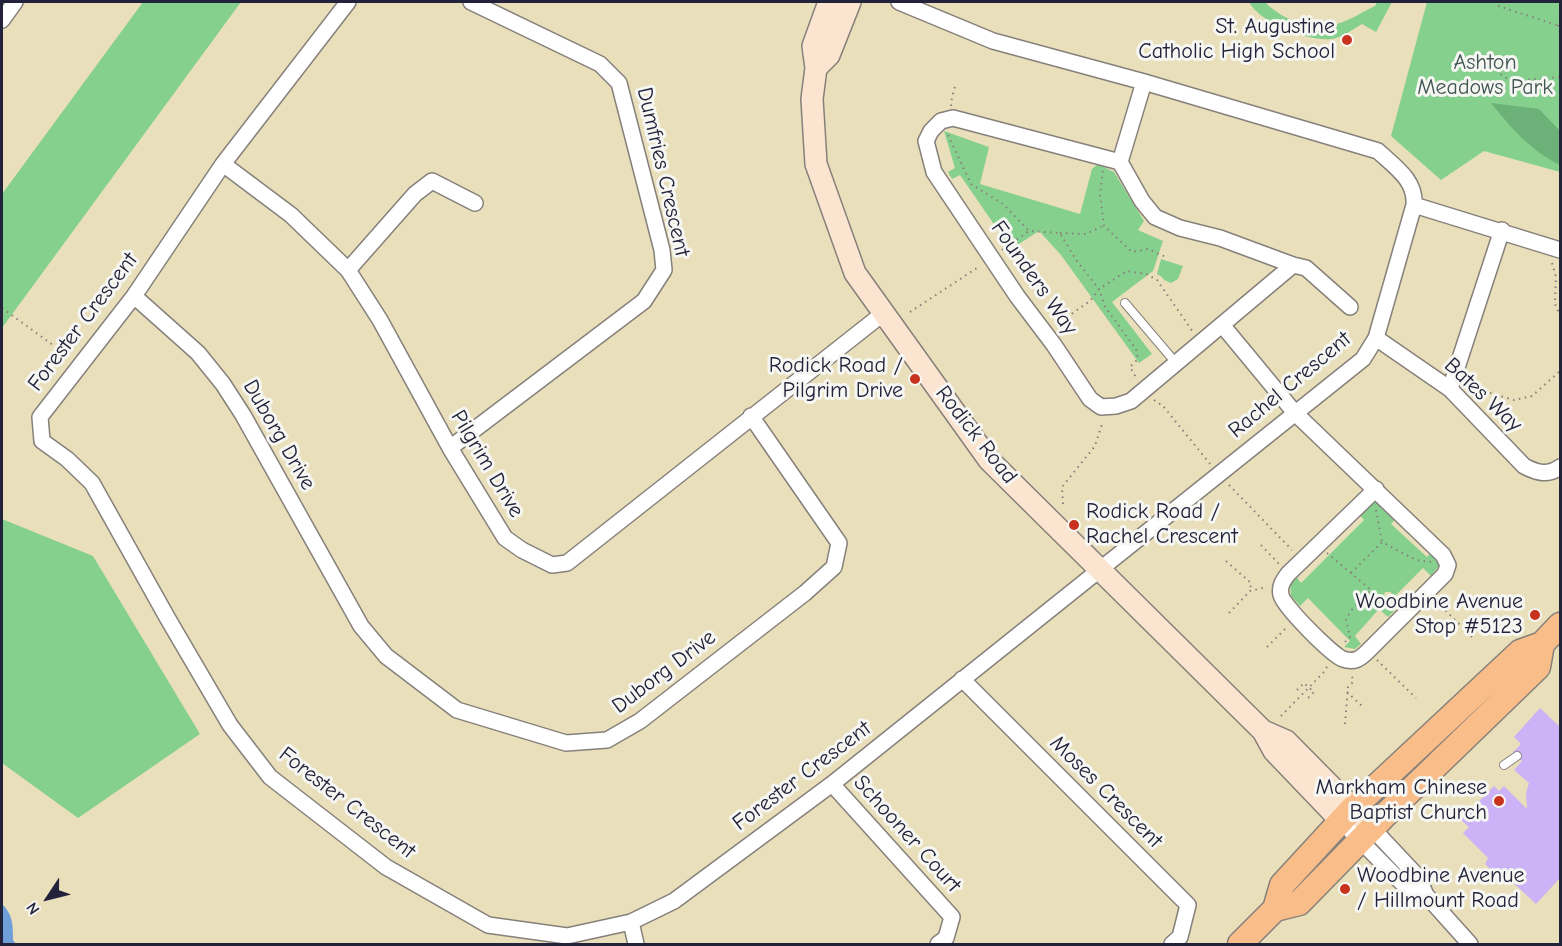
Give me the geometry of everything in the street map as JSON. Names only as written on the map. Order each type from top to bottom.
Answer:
[{"type":"main road","name":"Rodick Road","points":[[829,2],[813,46],[816,68],[812,99],[816,164],[855,273],[989,460],[1263,731],[1286,741],[1347,815],[1366,834]]},
{"type":"main road","name":"Rodick Road","points":[[816,68],[829,55],[850,2]]},
{"type":"main road","points":[[1240,945],[1275,909],[1282,885],[1347,815],[1520,652],[1542,644],[1560,626]]},
{"type":"main road","points":[[1275,909],[1299,903],[1366,834],[1538,667],[1542,644]]},
{"type":"street","points":[[2,20],[15,2]]},
{"type":"street","name":"Forester Crescent","points":[[348,2],[223,164],[134,296],[40,417],[42,441],[68,459],[92,483],[230,725],[270,777],[386,867],[488,925],[567,936],[632,922],[674,901],[832,784],[1099,571]]},
{"type":"street","name":"Dumfries Crescent","points":[[450,448],[644,301],[664,270],[662,250],[620,83],[600,64],[471,2]]},
{"type":"street","points":[[899,2],[993,41],[1144,82],[1378,151],[1407,178],[1415,195],[1414,205],[1502,230],[1554,248]]},
{"type":"street","points":[[1115,161],[1144,82]]},
{"type":"street","points":[[951,119],[1115,161],[1155,217],[1306,268],[1350,307]]},
{"type":"street","name":"Founders Way","points":[[951,119],[941,122],[931,130],[926,141],[934,172],[1017,296],[1054,345],[1090,399],[1101,407],[1108,408]]},
{"type":"street","name":"Pilgrim Drive","points":[[223,164],[291,215],[348,270],[380,320],[450,448],[505,538],[522,550],[552,565],[567,563],[885,312]]},
{"type":"street","points":[[348,270],[415,194],[432,182],[475,203]]},
{"type":"street","name":"Rachel Crescent","points":[[1099,571],[1363,359],[1376,338],[1414,205]]},
{"type":"street","points":[[1450,389],[1502,230]]},
{"type":"street","points":[[1108,408],[1131,401],[1293,265]]},
{"type":"street","name":"Duborg Drive","points":[[134,296],[198,352],[223,384],[243,415],[361,626],[386,656],[457,710],[567,743],[607,740],[640,720],[805,593],[834,567],[839,543],[751,416]]},
{"type":"street","points":[[1223,326],[1295,413],[1443,555],[1448,565],[1445,574],[1368,651],[1359,659],[1351,661],[1333,654],[1281,597],[1285,579],[1375,491]]},
{"type":"street","name":"Bates Way","points":[[1376,338],[1450,389],[1524,466],[1535,472],[1552,473],[1560,467]]},
{"type":"street","name":"Moses Crescent","points":[[962,679],[1188,905],[1180,937],[1172,945]]},
{"type":"street","name":"Schooner Court","points":[[832,784],[952,917],[946,938],[938,945]]},
{"type":"street","points":[[1366,834],[1407,888],[1426,896],[1470,945]]},
{"type":"street","points":[[632,922],[636,945]]},
{"type":"lane","points":[[1125,303],[1176,363]]},
{"type":"lane","points":[[1504,765],[1517,756]]},
{"type":"path","points":[[1498,6],[1559,25],[1560,33]]},
{"type":"path","points":[[1491,67],[1510,81],[1560,77]]},
{"type":"path","points":[[956,82],[948,136],[971,184],[1003,204],[1029,231]]},
{"type":"path","points":[[1115,161],[1102,173],[1100,194],[1104,226],[1132,252],[1148,249],[1168,258]]},
{"type":"path","points":[[1060,233],[1086,234],[1104,226]]},
{"type":"path","points":[[1554,248],[1555,304],[1560,315]]},
{"type":"path","points":[[1099,289],[1105,307],[1136,349],[1138,359],[1131,367],[1144,390],[1163,406],[1218,475],[1302,560]]},
{"type":"path","points":[[2,308],[68,356]]},
{"type":"path","points":[[1450,389],[1469,385],[1514,400],[1532,396],[1560,371]]},
{"type":"path","points":[[1063,504],[1062,487],[1095,446],[1108,408]]},
{"type":"path","points":[[1375,491],[1382,542]]},
{"type":"path","points":[[1382,542],[1416,560],[1448,565]]},
{"type":"path","points":[[1352,573],[1382,542]]},
{"type":"path","points":[[1281,716],[1324,672],[1333,654],[1350,637],[1346,619],[1353,608],[1371,590],[1319,544]]},
{"type":"path","points":[[1229,613],[1250,591],[1285,579],[1261,545]]},
{"type":"path","points":[[1226,561],[1251,583],[1250,591]]},
{"type":"path","points":[[1426,592],[1475,640]]},
{"type":"path","points":[[1267,647],[1298,618]]},
{"type":"path","points":[[1368,651],[1416,698]]},
{"type":"path","points":[[1345,724],[1347,692],[1353,682],[1351,661]]},
{"type":"path","points":[[1298,690],[1304,683],[1314,692],[1308,698]]},
{"type":"path","points":[[1347,692],[1362,706]]},
{"type":"green space","points":[[143,2],[241,2],[2,328],[2,194]]},
{"type":"green space","points":[[1249,2],[1265,2],[1272,9],[1290,19],[1320,26],[1340,23],[1375,6],[1377,2],[1392,2],[1376,32],[1362,24],[1340,37],[1322,39],[1286,30],[1274,24],[1255,10]]},
{"type":"green space","name":"Ashton Meadows Park","points":[[1427,2],[1560,2],[1560,172],[1484,151],[1441,180],[1391,136]]},
{"type":"green space","points":[[1491,103],[1539,109],[1560,131],[1560,165],[1540,153],[1522,138]]},
{"type":"green space","points":[[944,131],[989,147],[980,184],[1080,214],[1092,169],[1098,164],[1114,172],[1144,221],[1138,230],[1163,241],[1153,271],[1112,302],[1152,354],[1139,363],[1061,255],[1039,231],[1011,249],[960,175],[952,179],[948,172],[955,168]]},
{"type":"green space","points":[[1161,259],[1183,266],[1178,279],[1171,283],[1157,274]]},
{"type":"green space","points":[[1377,496],[1399,515],[1391,524],[1427,557],[1435,549],[1438,555],[1438,567],[1431,576],[1423,568],[1395,596],[1390,592],[1385,592],[1384,595],[1396,609],[1388,617],[1379,609],[1355,636],[1361,644],[1355,649],[1344,647],[1350,641],[1308,598],[1300,606],[1291,596],[1290,583],[1295,575],[1301,583],[1364,520],[1357,512]]},
{"type":"green space","points":[[2,519],[93,556],[200,734],[78,818],[2,763]]},
{"type":"water","points":[[2,904],[10,916],[13,940],[16,944],[2,944]]},
{"type":"building","name":"Markham Chinese Baptist Church","points":[[1540,708],[1560,727],[1560,878],[1536,904],[1507,877],[1503,881],[1485,864],[1488,858],[1463,833],[1469,827],[1461,820],[1494,786],[1499,791],[1504,786],[1527,809],[1526,793],[1529,783],[1514,770],[1522,761],[1513,752],[1521,744],[1514,737]]},
{"type":"place","name":"St. Augustine Catholic High School","points":[[1347,40]]},
{"type":"place","name":"Rodick Road / Pilgrim Drive","points":[[915,379]]},
{"type":"place","name":"Rodick Road / Rachel Crescent","points":[[1074,525]]},
{"type":"place","name":"Woodbine Avenue Stop #5123","points":[[1535,615]]},
{"type":"place","name":"Markham Chinese Baptist Church","points":[[1499,801]]},
{"type":"place","name":"Woodbine Avenue / Hillmount Road","points":[[1345,889]]}]
